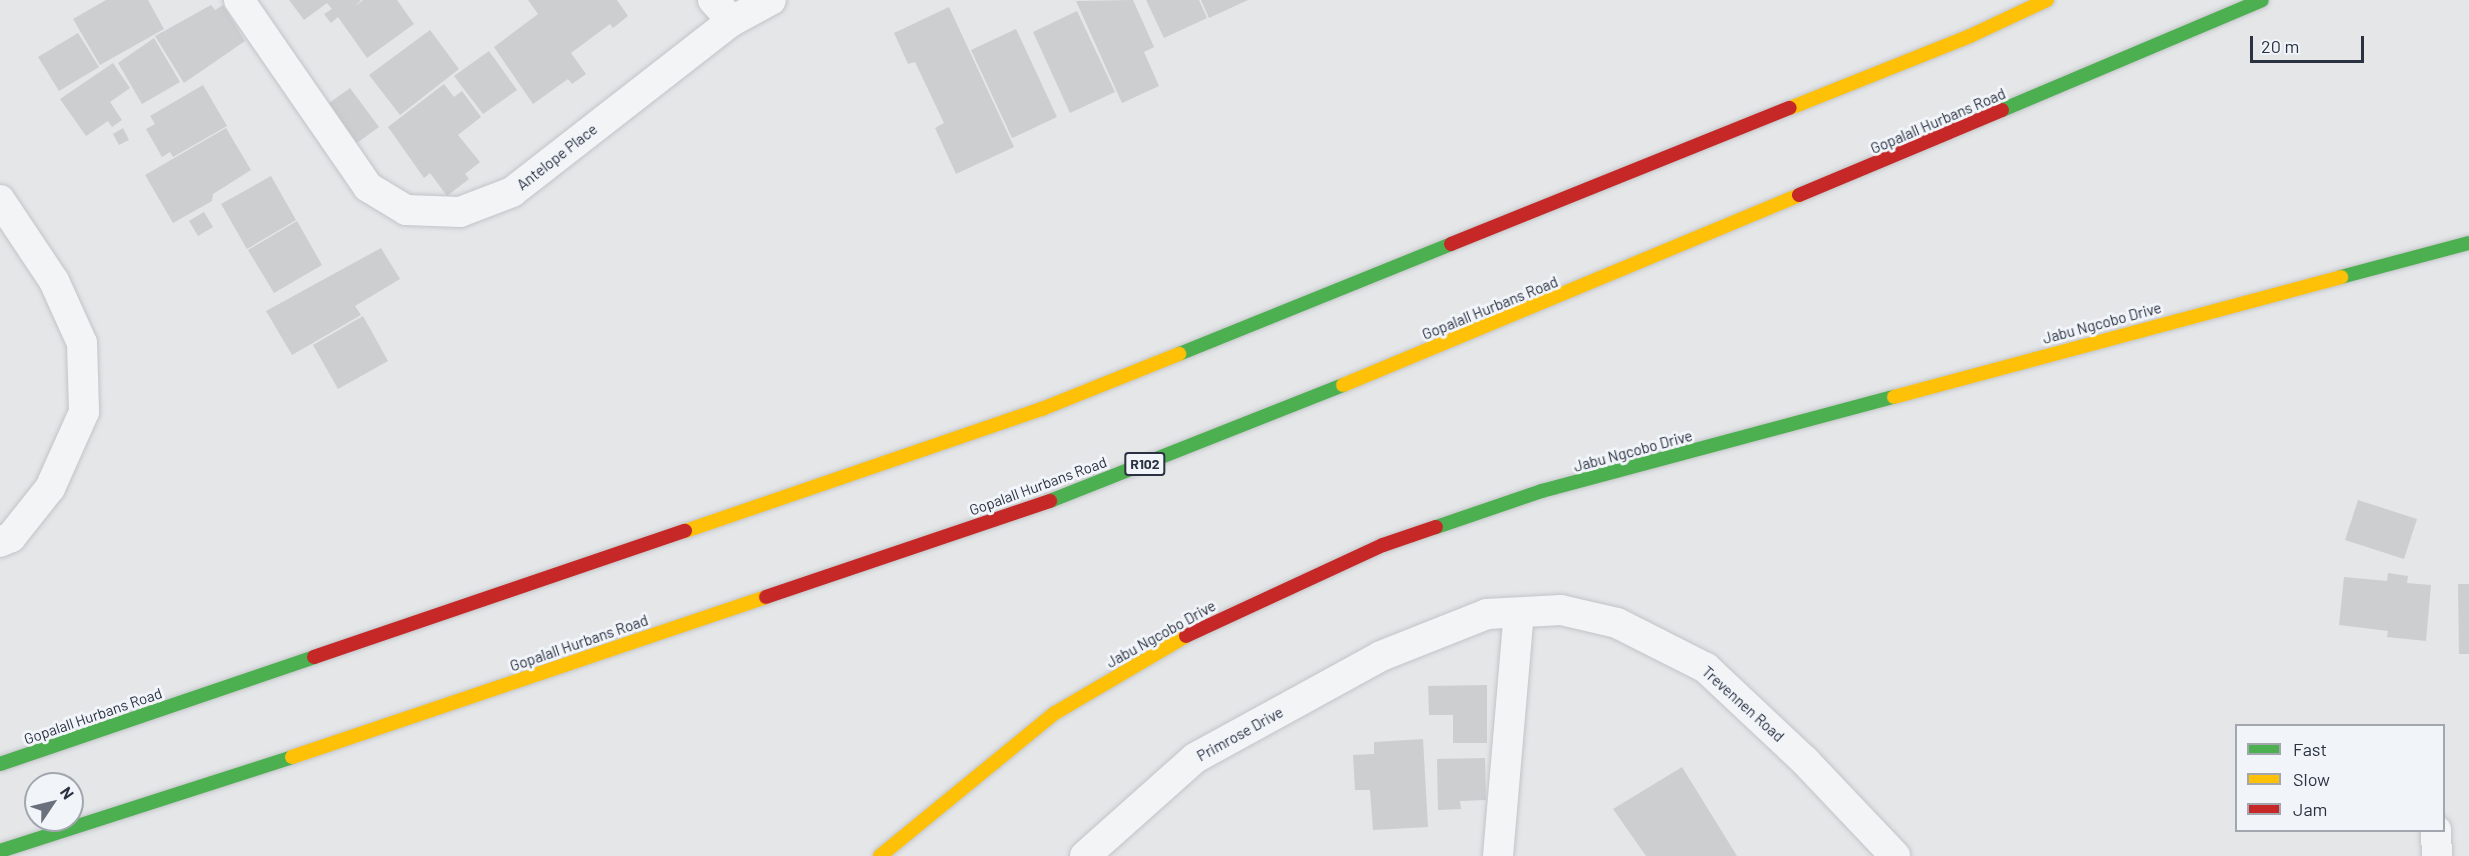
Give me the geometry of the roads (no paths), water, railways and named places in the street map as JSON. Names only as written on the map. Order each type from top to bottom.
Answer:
[{"type":"main road","name":"Gopalall Hurbans Road","points":[[0,764],[1042,409],[1949,45],[2047,0]]},
{"type":"main road","name":"Gopalall Hurbans Road","points":[[0,851],[128,812],[1060,498],[1509,318],[2262,0]]},
{"type":"main road","name":"Jabu Ngcobo Drive","points":[[880,856],[1055,713],[1194,631],[1383,545],[1542,491],[2469,243]]},
{"type":"street","name":"Antelope Place","points":[[239,0],[368,187],[406,210],[460,212],[512,192],[722,10],[771,0]]},
{"type":"street","points":[[0,200],[54,281],[82,343],[84,412],[50,488],[10,537],[0,542]]},
{"type":"street","name":"Trevennen Road","points":[[1381,656],[1487,614],[1561,610],[1617,623],[1707,668],[1805,761],[1895,856]]},
{"type":"street","points":[[1498,856],[1519,613]]},
{"type":"street","name":"Primrose Drive","points":[[1085,856],[1195,758],[1381,656]]},
{"type":"street","points":[[2436,832],[2437,856]]}]
